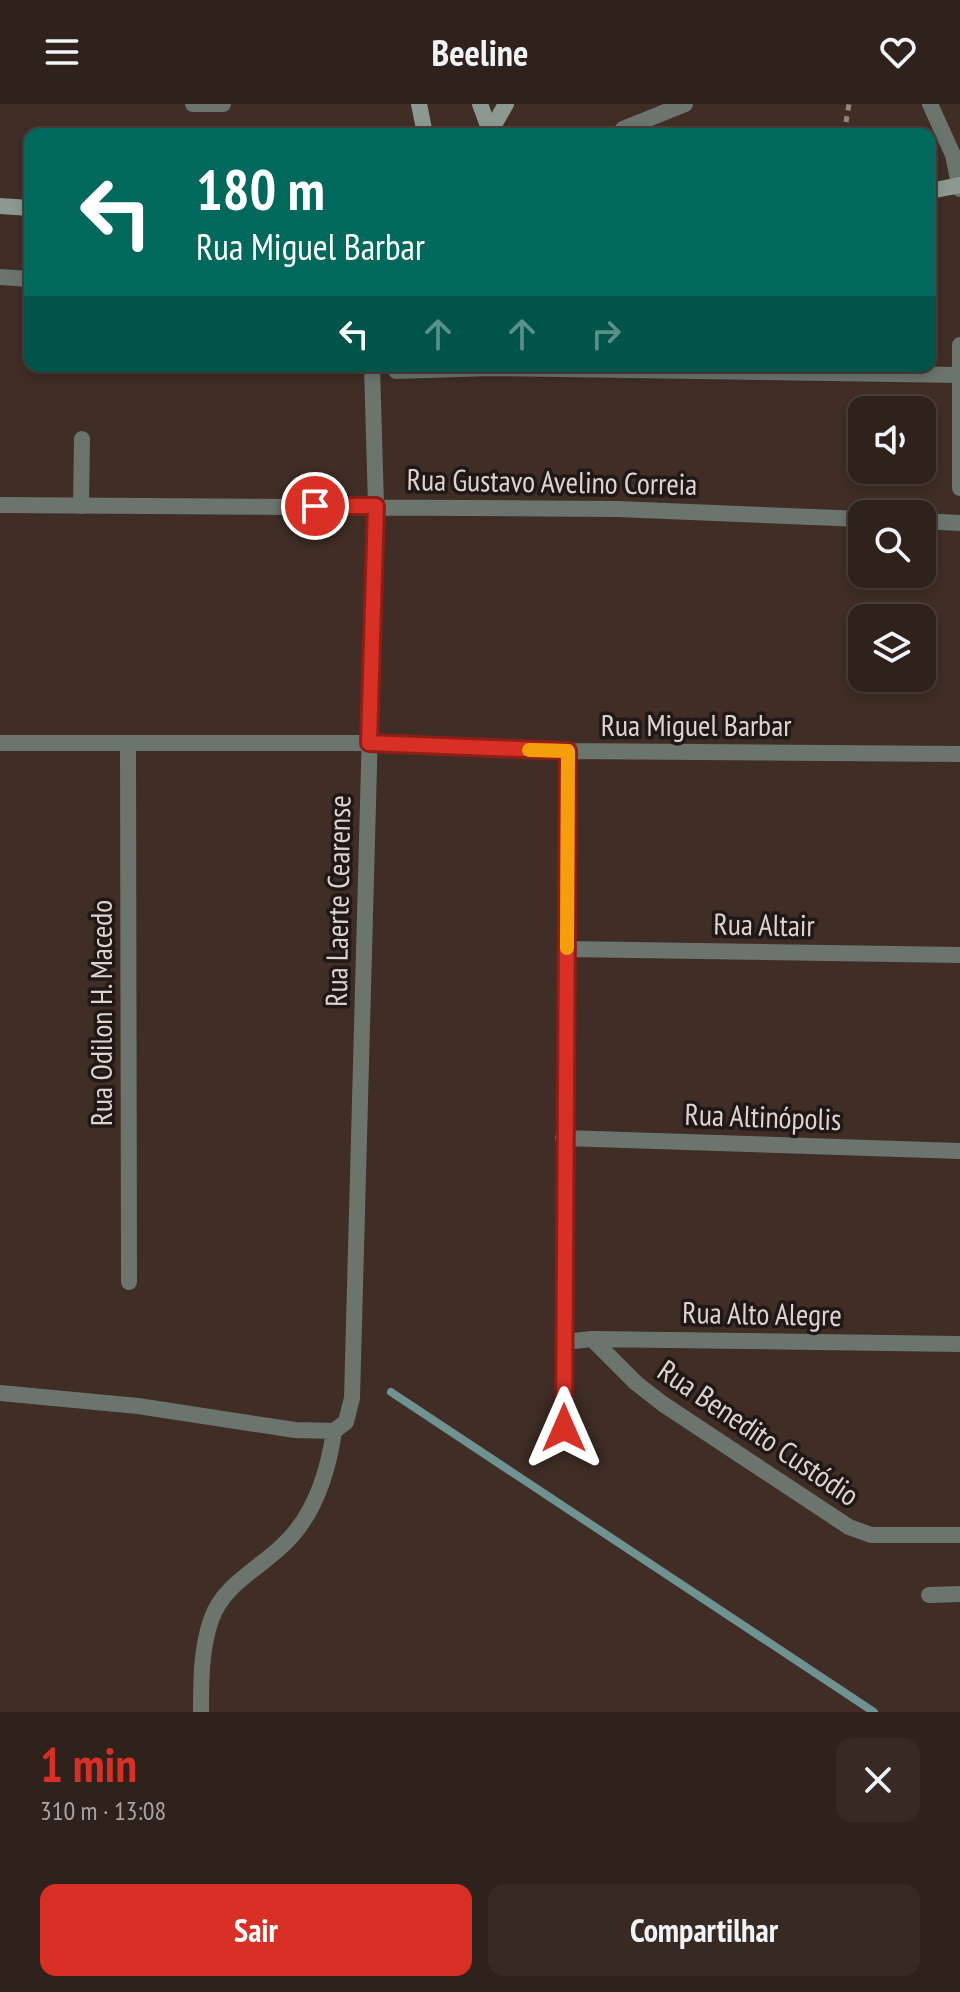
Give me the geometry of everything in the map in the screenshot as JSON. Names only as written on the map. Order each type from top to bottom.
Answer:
[{"type":"main road","points":[[419,104],[424,128]]},
{"type":"main road","points":[[480,104],[488,128]]},
{"type":"main road","points":[[493,128],[506,104]]},
{"type":"main road","points":[[936,190],[960,187]]},
{"type":"main road","points":[[0,206],[24,208]]},
{"type":"street","points":[[193,104],[223,104]]},
{"type":"street","points":[[625,128],[685,104]]},
{"type":"street","points":[[930,104],[953,155],[960,187]]},
{"type":"street","points":[[0,277],[24,279]]},
{"type":"street","points":[[960,345],[960,488]]},
{"type":"street","name":"Rua Laerte Cearense","points":[[201,1712],[202,1670],[211,1621],[227,1592],[296,1532],[324,1480],[334,1431],[346,1422],[352,1398],[376,506],[372,372]]},
{"type":"street","points":[[783,372],[959,375]]},
{"type":"street","points":[[81,506],[82,439]]},
{"type":"street","name":"Rua Gustavo Avelino Correia","points":[[0,505],[617,509],[848,518]]},
{"type":"street","points":[[936,522],[960,523]]},
{"type":"street","name":"Rua Miguel Barbar","points":[[0,743],[369,743],[568,751],[960,754]]},
{"type":"street","name":"Rua Odilon H. Macedo","points":[[128,744],[129,1282]]},
{"type":"street","points":[[564,1428],[563,1138],[568,751]]},
{"type":"street","name":"Rua Altair","points":[[567,949],[960,955]]},
{"type":"street","name":"Rua Altinópolis","points":[[563,1138],[960,1151]]},
{"type":"street","name":"Rua Alto Alegre","points":[[564,1342],[592,1339],[960,1344]]},
{"type":"street","name":"Rua Benedito Custódio","points":[[592,1339],[636,1383],[663,1404],[849,1527],[871,1535],[960,1535]]},
{"type":"street","points":[[0,1393],[138,1406],[283,1429],[334,1431]]},
{"type":"street","points":[[929,1595],[960,1594]]},
{"type":"path","points":[[845,128],[849,104]]},
{"type":"waterway","points":[[391,1392],[874,1712]]},
{"type":"slow traffic","points":[[529,750],[568,751],[567,948]]},
{"type":"route","points":[[315,506],[376,506],[369,743],[568,751],[563,1138],[564,1428]]}]
